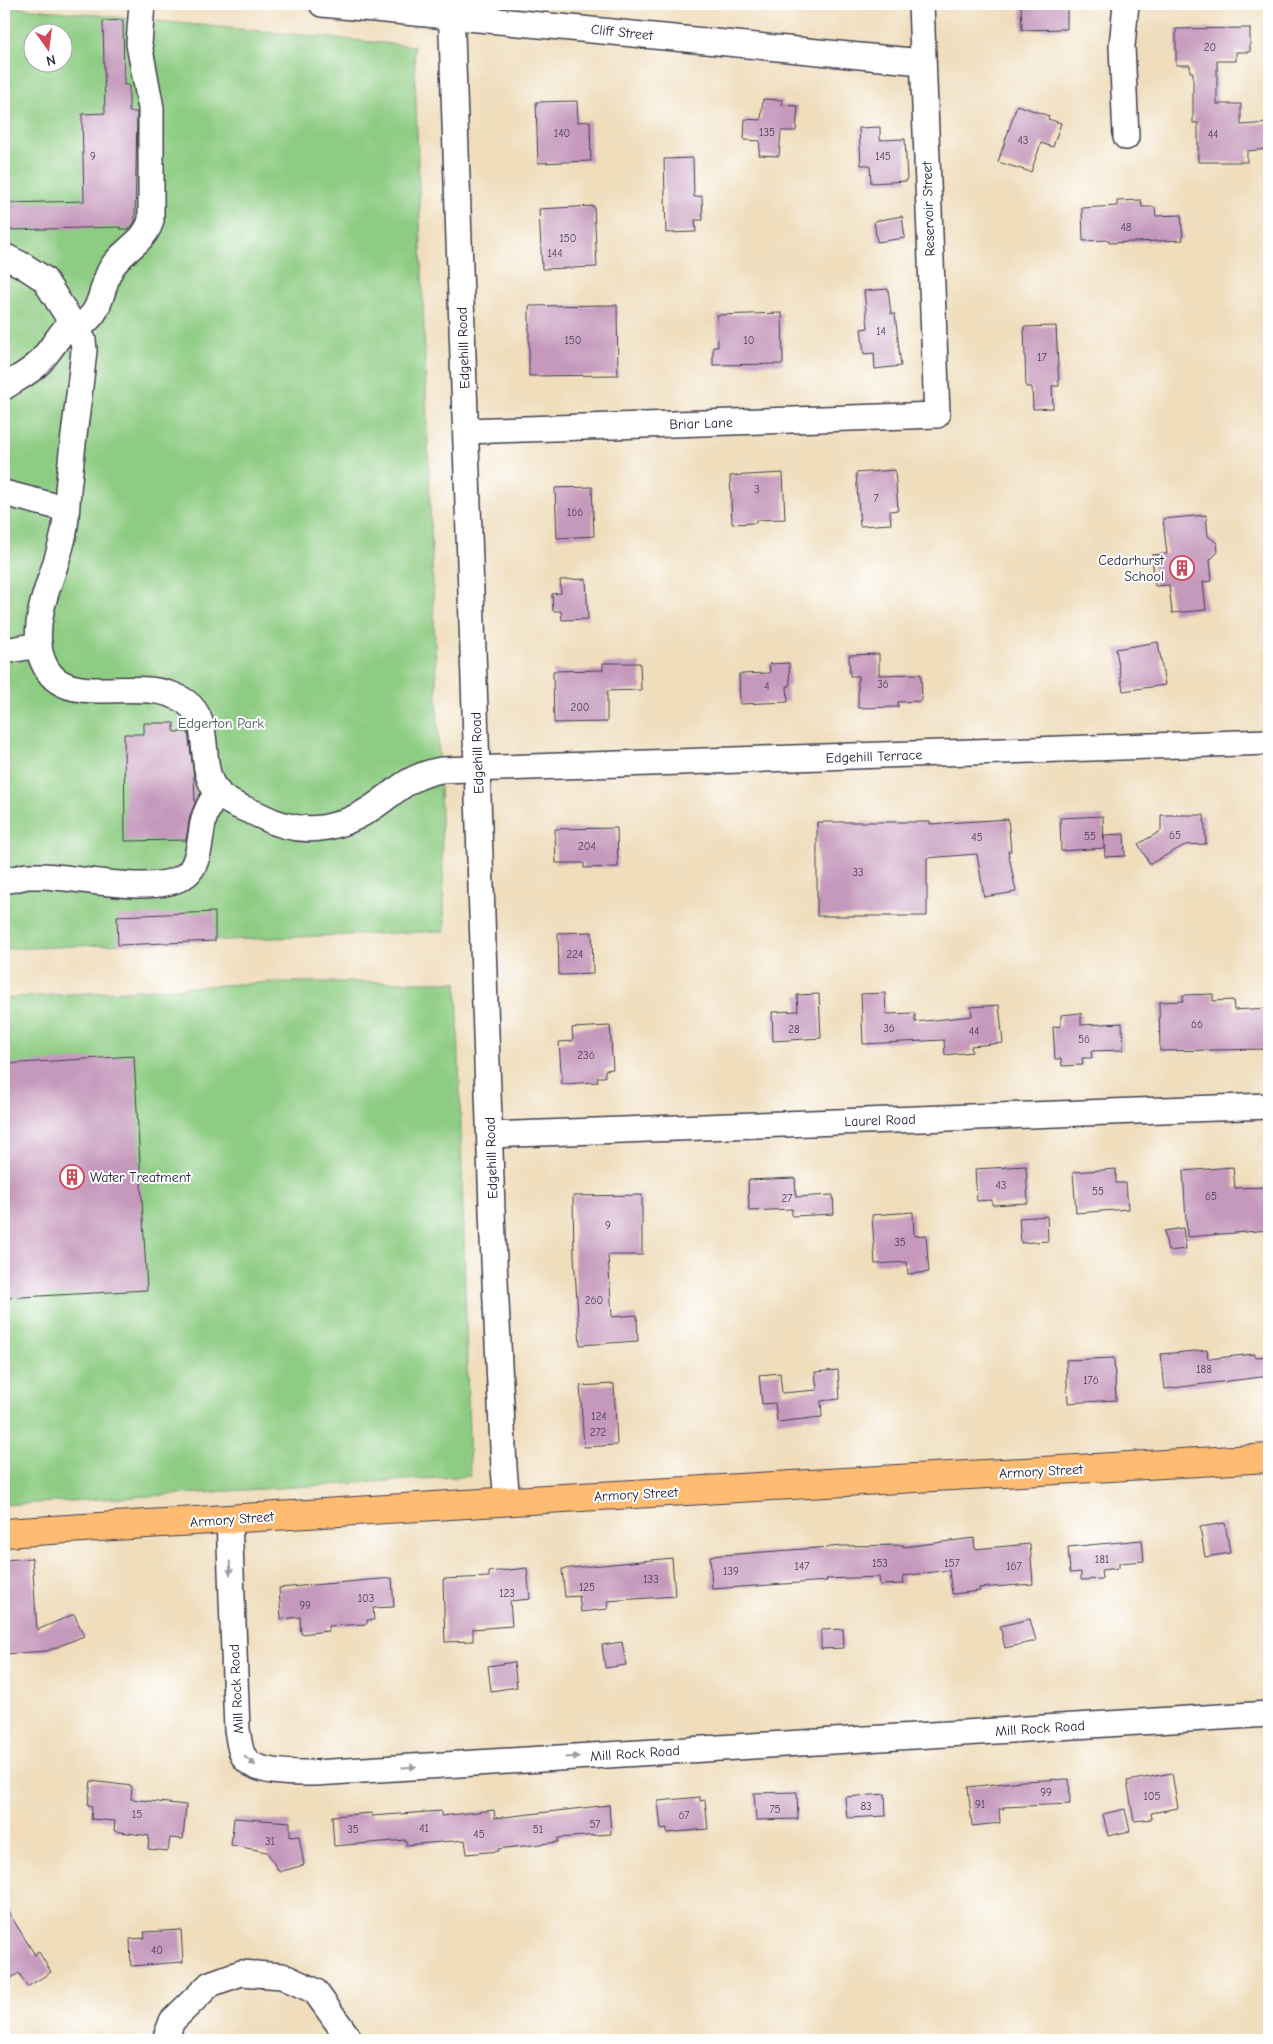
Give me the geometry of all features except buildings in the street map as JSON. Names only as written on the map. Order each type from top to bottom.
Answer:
[{"type":"main road","name":"Armory Street","points":[[4,1533],[1269,1458]]},
{"type":"street","points":[[4,388],[30,372],[42,361],[60,334],[94,313],[113,267],[123,254],[144,236],[149,228],[151,220],[151,108],[139,44],[142,4]]},
{"type":"street","name":"Cliff Street","points":[[322,4],[451,10],[922,62]]},
{"type":"street","name":"Reservoir Street","points":[[921,4],[937,415]]},
{"type":"street","points":[[1126,4],[1122,46],[1126,137]]},
{"type":"street","name":"Edgehill Road","points":[[451,10],[494,1259],[507,1502]]},
{"type":"street","points":[[4,256],[44,279],[83,340],[84,350],[62,544],[48,583],[40,617],[39,646],[48,672],[65,685],[77,688],[141,689],[178,696],[190,705],[199,718],[210,779],[218,792],[206,813],[192,869],[183,877],[174,881],[148,886],[54,876],[27,876],[4,881]]},
{"type":"street","name":"Briar Lane","points":[[466,431],[937,415]]},
{"type":"street","points":[[4,493],[66,509]]},
{"type":"street","points":[[4,651],[39,646]]},
{"type":"street","name":"Edgehill Terrace","points":[[218,792],[231,802],[276,824],[293,829],[313,830],[348,820],[367,811],[413,778],[441,770],[1269,742]]},
{"type":"street","name":"Laurel Road","points":[[490,1135],[1269,1106]]},
{"type":"street","name":"Mill Rock Road","points":[[229,1519],[237,1730],[244,1757],[253,1765],[271,1771],[316,1773],[1269,1714]]},
{"type":"street","points":[[165,2040],[172,2021],[210,1984],[241,1973],[282,1976],[315,1991],[350,2040]]},
{"type":"green space","name":"Edgerton Park","points":[[4,6],[414,46],[445,931],[4,949]]},
{"type":"green space","points":[[273,982],[457,982],[470,1476],[4,1505],[4,998]]},
{"type":"place","name":"Cedarhurst School","points":[[1182,568]]},
{"type":"place","name":"Water Treatment","points":[[72,1177]]}]
